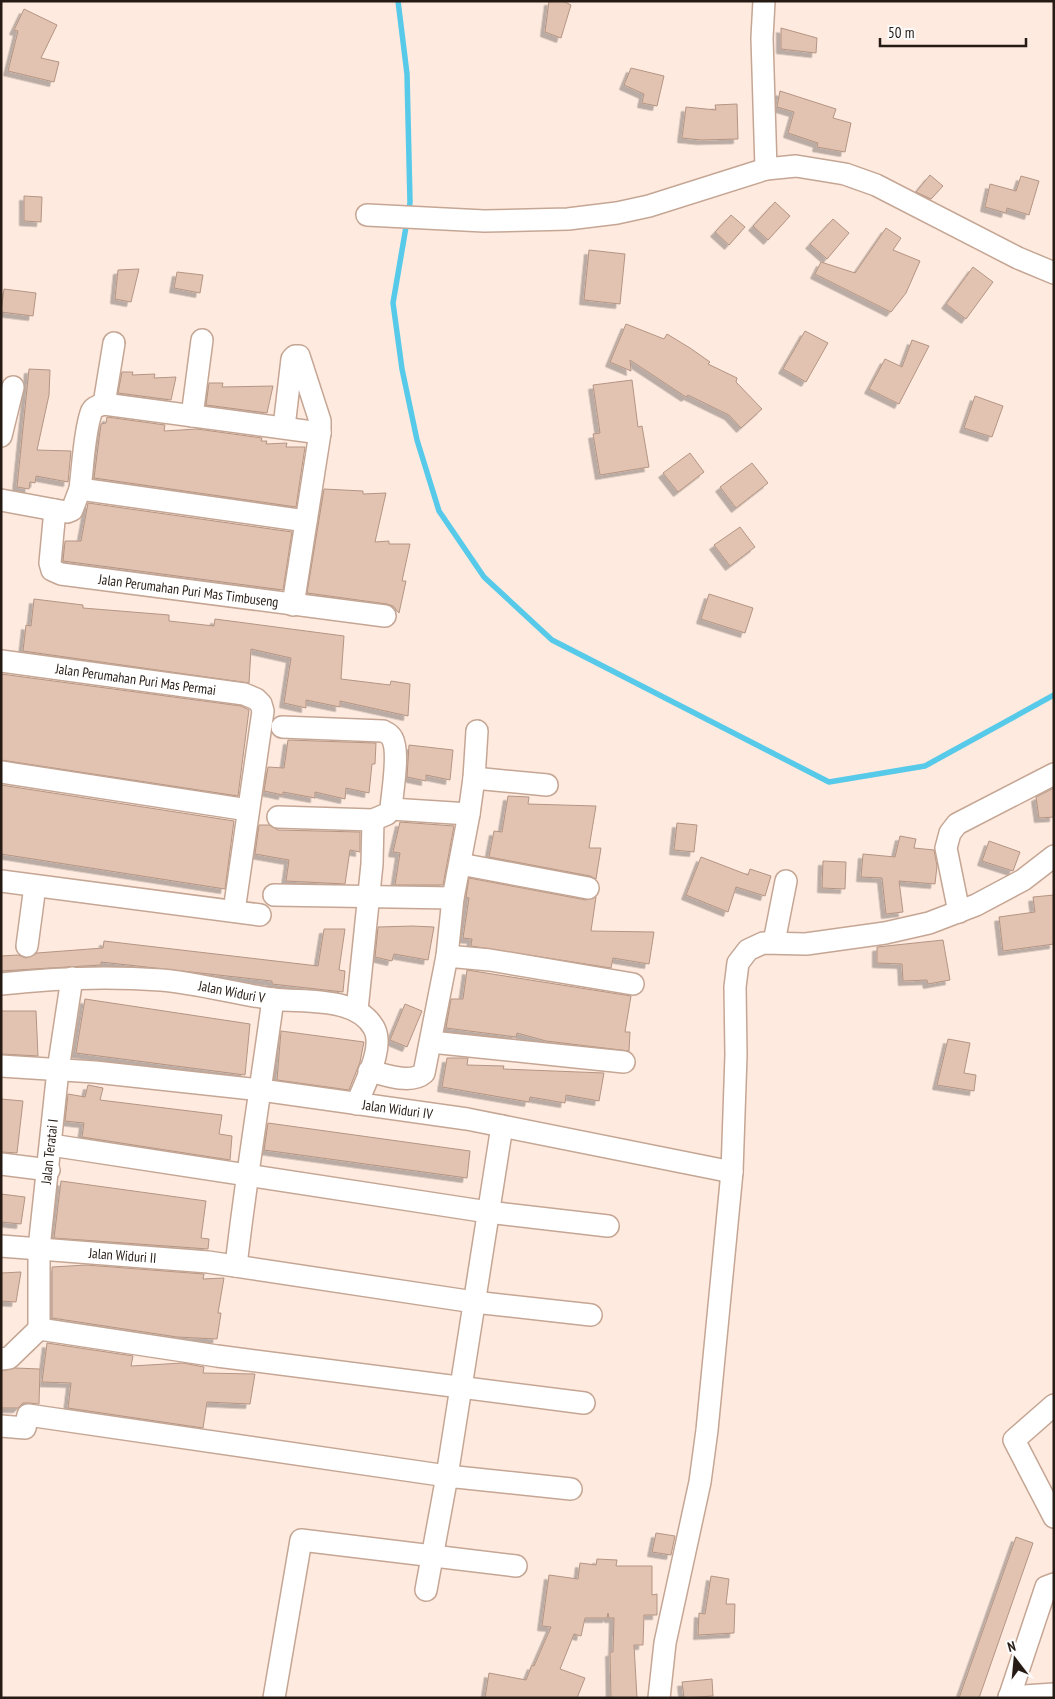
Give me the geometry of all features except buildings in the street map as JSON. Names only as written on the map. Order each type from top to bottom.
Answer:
[{"type":"street","points":[[764,1],[762,38],[766,169]]},
{"type":"street","points":[[371,215],[484,221],[568,219],[617,213],[649,206],[766,169],[796,166],[822,169],[876,185],[1018,258],[1054,273]]},
{"type":"street","points":[[192,416],[202,340]]},
{"type":"street","points":[[104,404],[114,343]]},
{"type":"street","points":[[284,427],[292,359],[295,356],[300,356],[320,421],[320,433],[293,605]]},
{"type":"street","points":[[1,436],[13,387]]},
{"type":"street","points":[[1,500],[67,512],[72,510],[80,489],[92,412],[97,406],[104,404],[320,433]]},
{"type":"street","points":[[80,489],[306,521]]},
{"type":"street","name":"Jalan Perumahan Puri Mas Timbuseng","points":[[55,510],[50,563],[52,570],[61,574],[385,616]]},
{"type":"street","name":"Jalan Perumahan Puri Mas Permai","points":[[1,661],[244,694],[256,699],[261,704],[263,711],[248,810]]},
{"type":"street","points":[[282,727],[383,731],[390,734],[395,747],[369,898],[357,1010],[374,1028],[378,1040],[377,1050],[357,1104]]},
{"type":"street","points":[[369,1071],[408,1079],[419,1077],[424,1073],[447,956],[453,898],[469,814],[474,778],[477,730]]},
{"type":"street","points":[[1,772],[248,810],[234,910]]},
{"type":"street","points":[[959,912],[946,848],[950,833],[958,824],[1054,774]]},
{"type":"street","points":[[474,778],[546,785]]},
{"type":"street","points":[[278,817],[469,814]]},
{"type":"street","points":[[660,1698],[671,1610],[700,1482],[724,1275],[732,1172],[736,971],[742,956],[754,945],[774,942],[806,944],[885,934],[929,923],[976,905],[1023,880],[1054,856]]},
{"type":"street","points":[[460,864],[588,888]]},
{"type":"street","points":[[1,881],[234,910],[260,915]]},
{"type":"street","points":[[774,942],[786,881]]},
{"type":"street","points":[[27,946],[35,886]]},
{"type":"street","points":[[274,895],[453,898]]},
{"type":"street","points":[[447,956],[490,960],[633,984]]},
{"type":"street","name":"Jalan Widuri V","points":[[1,984],[72,978],[162,980],[273,999],[331,1004],[357,1010]]},
{"type":"street","name":"Jalan Teratai I","points":[[39,1329],[39,1248],[49,1170],[58,1070],[72,978]]},
{"type":"street","points":[[236,1266],[246,1175],[261,1090],[273,999]]},
{"type":"street","points":[[431,1042],[624,1062]]},
{"type":"street","name":"Jalan Widuri IV","points":[[1,1066],[95,1072],[261,1090],[502,1126],[584,1144],[732,1172]]},
{"type":"street","points":[[426,1590],[447,1476],[502,1126]]},
{"type":"street","points":[[51,1145],[488,1212],[608,1226]]},
{"type":"street","points":[[1,1164],[49,1170]]},
{"type":"street","name":"Jalan Widuri II","points":[[1,1246],[208,1262],[474,1302],[591,1315]]},
{"type":"street","points":[[1,1358],[9,1358],[39,1329],[217,1356],[584,1403]]},
{"type":"street","points":[[1054,1405],[1014,1440],[1054,1517]]},
{"type":"street","points":[[1,1426],[25,1428],[28,1415],[447,1476],[571,1489]]},
{"type":"street","points":[[274,1698],[301,1540],[516,1566]]},
{"type":"street","points":[[1054,1584],[1046,1587],[1009,1698],[1054,1694]]},
{"type":"waterway","points":[[398,1],[407,74],[409,212]]},
{"type":"waterway","points":[[407,221],[393,303],[402,369],[417,440],[439,511],[484,577],[552,640],[829,782],[925,766],[1054,695]]}]
